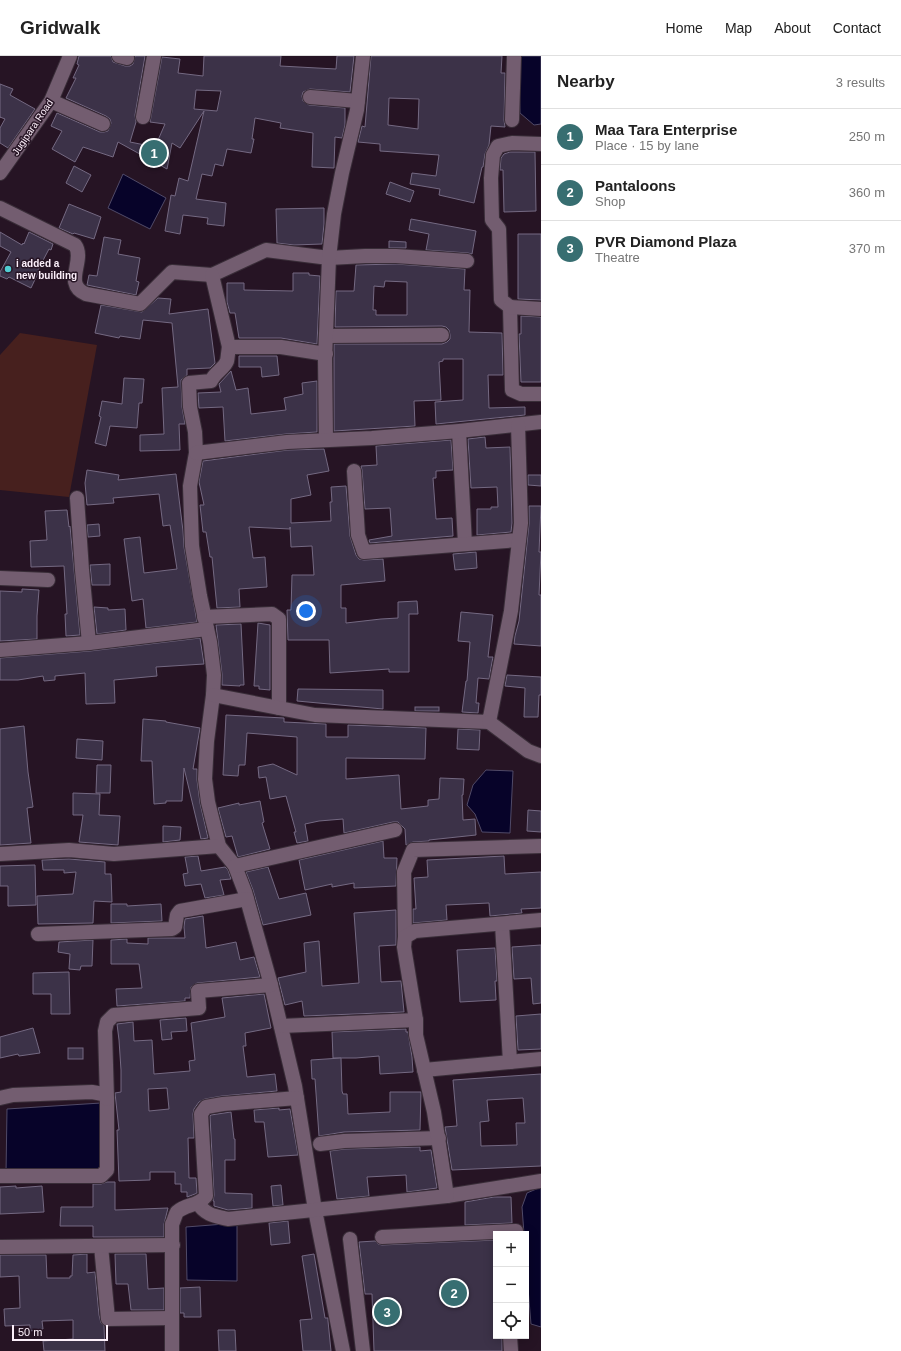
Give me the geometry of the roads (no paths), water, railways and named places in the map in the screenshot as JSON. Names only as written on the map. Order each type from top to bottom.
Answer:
[{"type":"street","name":"Jugipara Road","points":[[0,173],[51,101],[70,56]]},
{"type":"street","points":[[143,117],[154,56]]},
{"type":"street","points":[[326,440],[326,336],[334,214],[358,101],[363,56]]},
{"type":"street","points":[[512,120],[514,56]]},
{"type":"street","points":[[310,97],[358,101]]},
{"type":"street","points":[[51,101],[103,124]]},
{"type":"street","points":[[541,144],[502,144],[498,146],[492,155],[491,178],[492,220],[499,229],[501,300],[510,307],[541,309]]},
{"type":"street","points":[[0,208],[75,245],[78,248],[75,280],[76,286],[80,291],[86,294],[140,304],[172,272],[212,275],[266,250],[330,258],[396,256],[467,261]]},
{"type":"street","points":[[212,275],[229,347],[227,361],[214,374],[210,381],[189,383],[196,453],[190,486],[192,546],[214,675],[207,741],[205,779],[208,802],[219,846],[235,866],[247,899],[272,985],[297,1098],[315,1210],[343,1351]]},
{"type":"street","points":[[510,307],[512,390],[521,394],[541,394]]},
{"type":"street","points":[[326,336],[442,335]]},
{"type":"street","points":[[229,347],[281,346],[326,354]]},
{"type":"street","points":[[196,453],[287,442],[459,431],[541,422]]},
{"type":"street","points":[[489,722],[511,611],[521,523],[518,425]]},
{"type":"street","points":[[459,431],[465,544]]},
{"type":"street","points":[[354,471],[358,535],[364,552],[519,540]]},
{"type":"street","points":[[77,498],[89,643]]},
{"type":"street","points":[[0,578],[48,580]]},
{"type":"street","points":[[0,650],[89,643],[206,623],[272,614],[279,619],[279,708]]},
{"type":"street","points":[[213,695],[315,715],[489,722],[528,751],[541,756]]},
{"type":"street","points":[[235,866],[395,830]]},
{"type":"street","points":[[0,854],[69,850],[114,854],[219,846]]},
{"type":"street","points":[[446,1196],[439,1138],[416,1035],[416,1020],[404,947],[404,872],[413,850],[541,846]]},
{"type":"street","points":[[38,934],[172,929],[175,927],[177,915],[180,911],[247,899]]},
{"type":"street","points":[[405,937],[415,931],[541,920]]},
{"type":"street","points":[[502,924],[510,1062]]},
{"type":"street","points":[[0,1176],[101,1176],[107,1170],[105,1031],[107,1022],[114,1015],[199,1008],[198,990],[272,985]]},
{"type":"street","points":[[281,1026],[416,1020]]},
{"type":"street","points":[[424,1070],[541,1059]]},
{"type":"street","points":[[0,1098],[13,1095],[92,1092],[103,1094],[107,1099]]},
{"type":"street","points":[[172,1351],[172,1224],[176,1213],[186,1206],[198,1204],[206,1196],[201,1114],[206,1107],[223,1104],[297,1098]]},
{"type":"street","points":[[320,1144],[344,1140],[439,1138]]},
{"type":"street","points":[[198,1204],[208,1215],[228,1219],[446,1196],[541,1181]]},
{"type":"street","points":[[382,1237],[493,1232]]},
{"type":"street","points":[[350,1239],[363,1351]]},
{"type":"street","points":[[0,1247],[173,1245]]},
{"type":"street","points":[[101,1246],[108,1319],[172,1318]]},
{"type":"street","points":[[510,1339],[511,1351]]},
{"type":"place","name":"Maa Tara Enterprise","points":[[154,153]]},
{"type":"place","name":"i added a new building","points":[[8,269]]},
{"type":"place","name":"Pantaloons","points":[[454,1293]]},
{"type":"place","name":"PVR Diamond Plaza","points":[[387,1312]]}]
